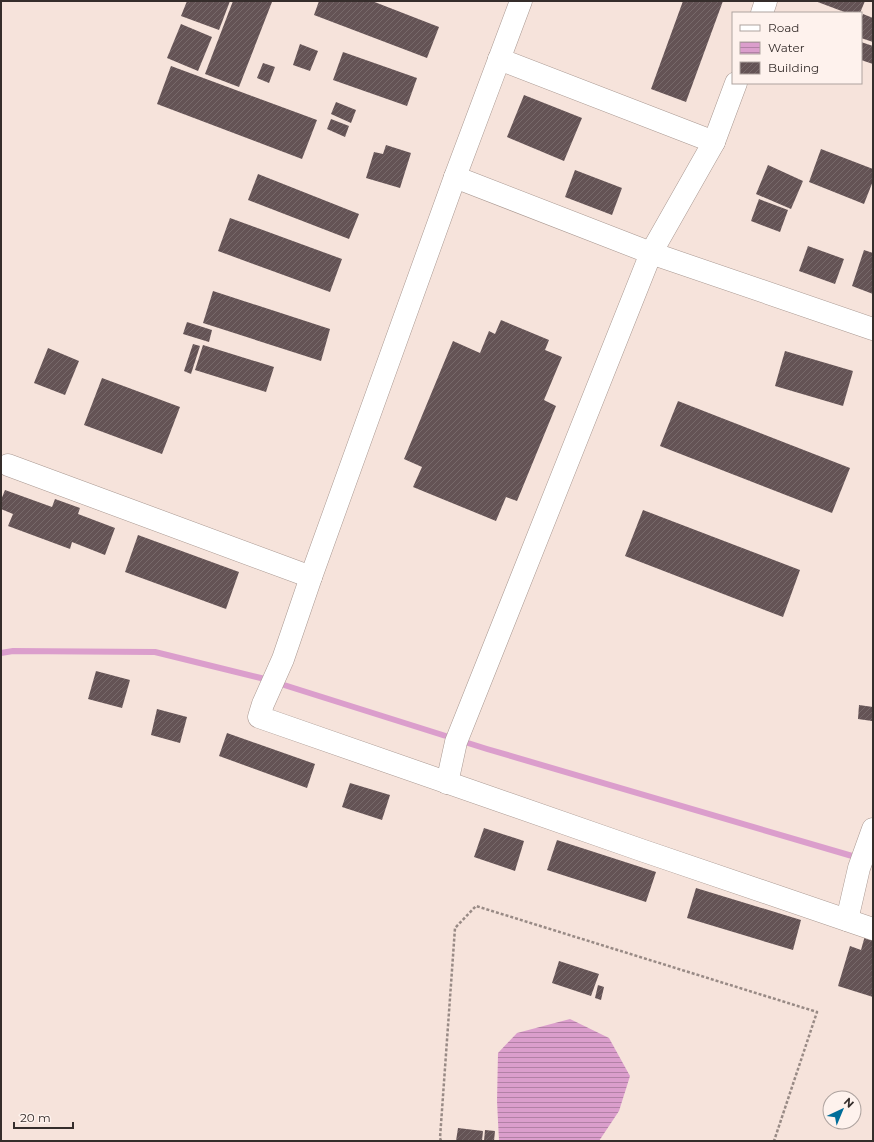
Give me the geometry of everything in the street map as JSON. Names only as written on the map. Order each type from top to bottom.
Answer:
[{"type":"lane","points":[[521,1],[455,177],[310,577],[283,659],[263,704],[259,717],[873,929]]},
{"type":"lane","points":[[762,12],[766,1]]},
{"type":"lane","points":[[499,59],[714,142]]},
{"type":"lane","points":[[447,783],[456,742],[651,253],[714,142],[736,84]]},
{"type":"lane","points":[[455,177],[651,253],[873,329]]},
{"type":"lane","points":[[8,465],[310,577]]},
{"type":"lane","points":[[847,920],[859,868],[871,834]]},
{"type":"path","points":[[442,1141],[440,1138],[455,928],[476,906],[817,1012],[774,1141]]},
{"type":"water","points":[[570,1019],[609,1038],[630,1076],[619,1111],[599,1141],[499,1141],[497,1101],[498,1053],[517,1033]]},
{"type":"building","points":[[187,1],[230,1],[219,30],[181,16]]},
{"type":"building","points":[[233,1],[272,2],[239,87],[205,74]]},
{"type":"building","points":[[319,1],[372,1],[439,27],[427,58],[314,15]]},
{"type":"building","points":[[683,1],[723,1],[686,102],[651,89]]},
{"type":"building","points":[[815,1],[865,1],[860,12],[844,12]]},
{"type":"building","points":[[863,14],[873,18],[873,42],[862,38]]},
{"type":"building","points":[[181,24],[212,37],[198,71],[167,58]]},
{"type":"building","points":[[862,42],[873,46],[873,64],[862,60]]},
{"type":"building","points":[[300,44],[318,51],[310,71],[293,65]]},
{"type":"building","points":[[343,52],[417,78],[407,106],[333,80]]},
{"type":"building","points":[[263,63],[275,67],[269,83],[257,78]]},
{"type":"building","points":[[171,66],[317,120],[302,159],[157,104]]},
{"type":"building","points":[[524,95],[582,118],[564,161],[507,137]]},
{"type":"building","points":[[336,102],[356,110],[351,123],[331,114]]},
{"type":"building","points":[[331,119],[349,126],[345,137],[327,129]]},
{"type":"building","points":[[386,145],[411,153],[400,188],[366,178],[374,152],[383,154]]},
{"type":"building","points":[[821,149],[873,169],[873,181],[864,204],[809,182]]},
{"type":"building","points":[[768,165],[803,181],[791,209],[756,194]]},
{"type":"building","points":[[575,170],[622,188],[612,215],[565,197]]},
{"type":"building","points":[[258,174],[359,214],[349,239],[248,200]]},
{"type":"building","points":[[759,199],[788,210],[780,232],[751,221]]},
{"type":"building","points":[[230,218],[342,259],[330,292],[218,251]]},
{"type":"building","points":[[808,246],[844,259],[835,284],[799,271]]},
{"type":"building","points":[[864,250],[873,253],[873,294],[852,286]]},
{"type":"building","points":[[213,291],[330,329],[321,361],[203,323]]},
{"type":"building","points":[[501,320],[549,340],[545,350],[562,357],[544,400],[556,406],[517,501],[506,497],[496,521],[413,487],[422,467],[404,459],[453,341],[480,353],[489,331],[495,334]]},
{"type":"building","points":[[187,322],[212,330],[209,342],[183,334]]},
{"type":"building","points":[[193,344],[200,346],[191,374],[184,371]]},
{"type":"building","points":[[203,345],[274,367],[266,392],[195,370]]},
{"type":"building","points":[[48,348],[79,361],[65,395],[34,383]]},
{"type":"building","points":[[785,351],[853,371],[843,406],[775,386]]},
{"type":"building","points":[[102,378],[180,407],[162,454],[84,425]]},
{"type":"building","points":[[678,401],[850,468],[832,513],[660,446]]},
{"type":"building","points":[[5,490],[52,507],[55,499],[80,508],[78,514],[115,528],[105,555],[72,542],[70,549],[8,526],[13,514],[1,509],[1,500]]},
{"type":"building","points":[[643,510],[800,570],[783,617],[625,556]]},
{"type":"building","points":[[138,535],[239,572],[226,609],[125,572]]},
{"type":"building","points":[[96,671],[130,680],[122,708],[88,699]]},
{"type":"building","points":[[859,705],[873,707],[872,721],[858,719]]},
{"type":"building","points":[[157,709],[187,717],[180,743],[151,735]]},
{"type":"building","points":[[227,733],[315,764],[307,788],[219,756]]},
{"type":"building","points":[[350,783],[390,795],[382,820],[342,807]]},
{"type":"building","points":[[484,828],[524,841],[515,871],[474,857]]},
{"type":"building","points":[[557,840],[656,872],[646,902],[547,870]]},
{"type":"building","points":[[696,888],[801,920],[793,950],[687,918]]},
{"type":"building","points":[[866,932],[873,935],[873,997],[838,986],[850,946],[861,950]]},
{"type":"building","points":[[559,961],[599,974],[591,996],[552,983]]},
{"type":"building","points":[[598,985],[604,987],[601,1000],[595,998]]},
{"type":"building","points":[[458,1128],[483,1131],[482,1141],[456,1141]]},
{"type":"building","points":[[485,1130],[495,1131],[494,1141],[484,1141]]},
{"type":"waterway","points":[[1,653],[13,651],[155,652],[265,679],[487,749],[859,858],[873,864]]}]
